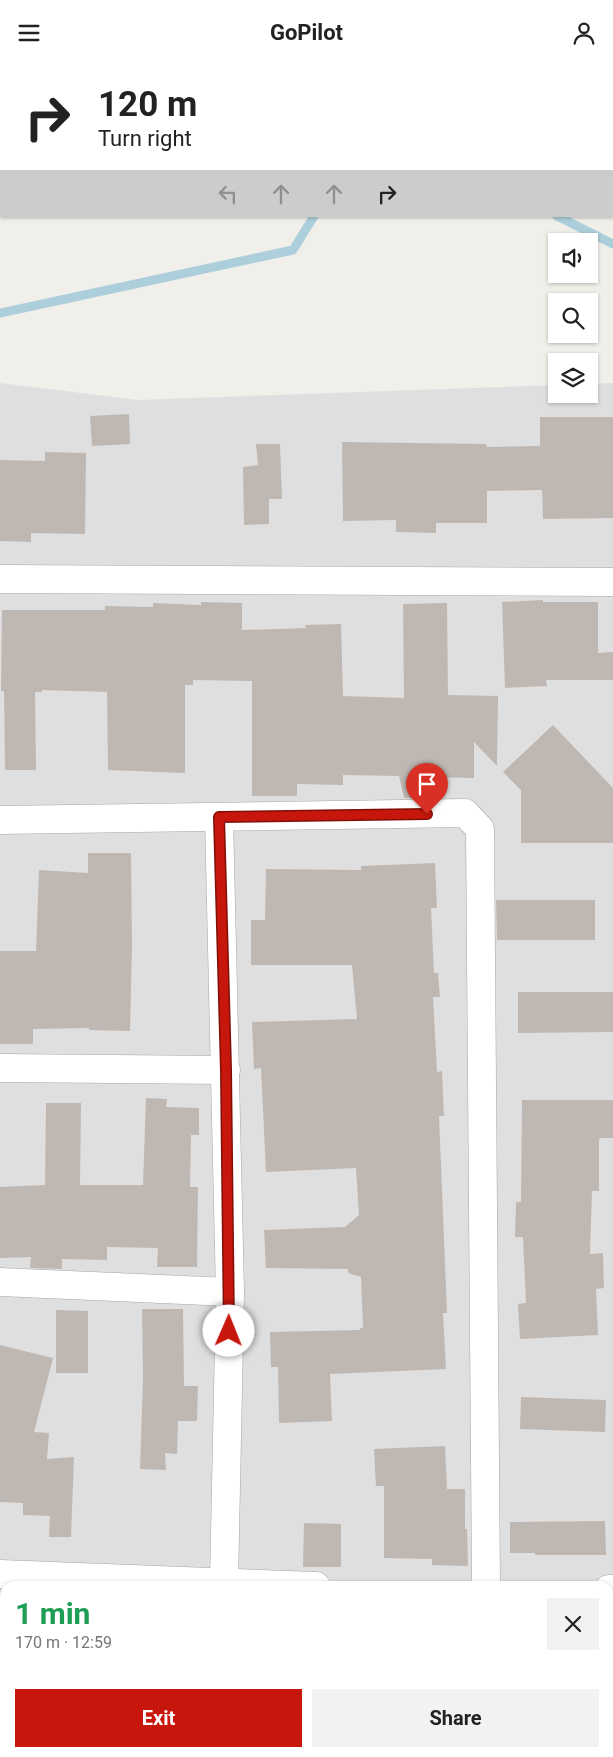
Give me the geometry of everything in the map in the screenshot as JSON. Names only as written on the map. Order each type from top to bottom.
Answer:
[{"type":"street","points":[[0,579],[613,581]]},
{"type":"street","points":[[0,820],[465,813],[480,829],[486,1581]]},
{"type":"street","points":[[219,817],[230,1292],[224,1581]]},
{"type":"street","points":[[0,1068],[226,1070]]},
{"type":"street","points":[[0,1282],[230,1292]]},
{"type":"street","points":[[0,1574],[174,1581]]},
{"type":"shaded area","points":[[0,383],[138,400],[548,385],[548,403],[598,403],[598,384],[613,383],[613,1581],[0,1581]]},
{"type":"building","points":[[129,414],[130,444],[92,446],[90,416]]},
{"type":"building","points":[[540,417],[613,417],[613,518],[543,519],[542,490],[487,491],[487,523],[436,523],[436,533],[396,532],[396,520],[343,521],[342,442],[486,444],[487,447],[540,446]]},
{"type":"building","points":[[256,444],[280,444],[282,499],[269,499],[269,524],[244,525],[243,467],[258,465]]},
{"type":"building","points":[[45,452],[86,453],[85,534],[31,533],[31,542],[0,541],[0,460],[45,461]]},
{"type":"building","points":[[543,600],[543,602],[598,602],[598,653],[613,652],[613,680],[546,680],[547,686],[505,688],[502,602]]},
{"type":"building","points":[[201,602],[242,603],[242,630],[306,628],[305,625],[341,624],[343,696],[404,698],[403,604],[447,603],[448,695],[498,696],[497,766],[474,742],[474,778],[432,777],[435,798],[404,798],[399,776],[343,775],[343,785],[297,784],[297,796],[252,796],[252,681],[193,680],[193,685],[185,685],[185,773],[108,770],[107,692],[42,690],[42,692],[35,692],[36,770],[5,770],[4,691],[1,691],[2,610],[105,610],[105,606],[153,607],[153,603],[201,605]]},
{"type":"building","points":[[553,725],[613,788],[613,843],[521,843],[521,790],[503,772]]},
{"type":"building","points":[[88,853],[131,853],[132,944],[130,1031],[89,1030],[89,1028],[33,1029],[33,1044],[0,1044],[0,951],[36,951],[39,870],[88,873]]},
{"type":"building","points":[[435,863],[437,908],[431,908],[434,973],[438,973],[440,997],[433,997],[437,1072],[442,1071],[444,1116],[439,1116],[447,1313],[443,1313],[446,1369],[330,1374],[332,1421],[279,1423],[278,1367],[271,1367],[270,1332],[360,1330],[360,1328],[363,1328],[361,1277],[348,1273],[348,1269],[266,1268],[264,1230],[345,1227],[359,1215],[356,1168],[266,1172],[261,1068],[254,1069],[252,1022],[357,1019],[352,965],[251,965],[251,920],[265,920],[266,869],[361,870],[361,866]]},
{"type":"building","points":[[496,900],[595,900],[595,940],[497,940]]},
{"type":"building","points":[[518,992],[613,992],[613,1032],[518,1033]]},
{"type":"building","points":[[146,1098],[167,1099],[166,1107],[199,1108],[199,1135],[191,1135],[190,1187],[198,1187],[197,1267],[157,1267],[158,1248],[107,1247],[107,1260],[62,1259],[62,1269],[30,1268],[31,1257],[0,1258],[0,1187],[45,1185],[46,1103],[81,1103],[80,1185],[143,1185]]},
{"type":"building","points":[[522,1100],[613,1100],[613,1138],[600,1138],[599,1140],[599,1191],[592,1191],[590,1254],[603,1253],[604,1288],[596,1289],[598,1335],[520,1339],[518,1304],[526,1303],[523,1237],[515,1237],[516,1202],[521,1202]]},
{"type":"building","points":[[142,1309],[183,1309],[184,1386],[198,1386],[197,1421],[178,1421],[177,1454],[165,1453],[166,1470],[140,1469],[143,1378]]},
{"type":"building","points":[[56,1310],[88,1311],[88,1373],[56,1373]]},
{"type":"building","points":[[0,1345],[53,1358],[34,1432],[49,1433],[47,1459],[74,1457],[71,1537],[49,1537],[50,1516],[23,1515],[23,1503],[0,1502]]},
{"type":"building","points":[[521,1397],[606,1400],[605,1432],[520,1429]]},
{"type":"building","points":[[445,1446],[447,1489],[465,1489],[465,1529],[467,1529],[468,1566],[432,1565],[432,1559],[384,1558],[384,1486],[376,1486],[374,1449]]},
{"type":"building","points":[[605,1521],[606,1555],[510,1553],[510,1522]]},
{"type":"building","points":[[304,1523],[341,1524],[341,1567],[303,1567]]},
{"type":"waterway","points":[[0,313],[293,250],[313,217]]},
{"type":"waterway","points":[[559,217],[613,244]]},
{"type":"route","points":[[229,1331],[226,1070],[219,817],[427,814]]}]
